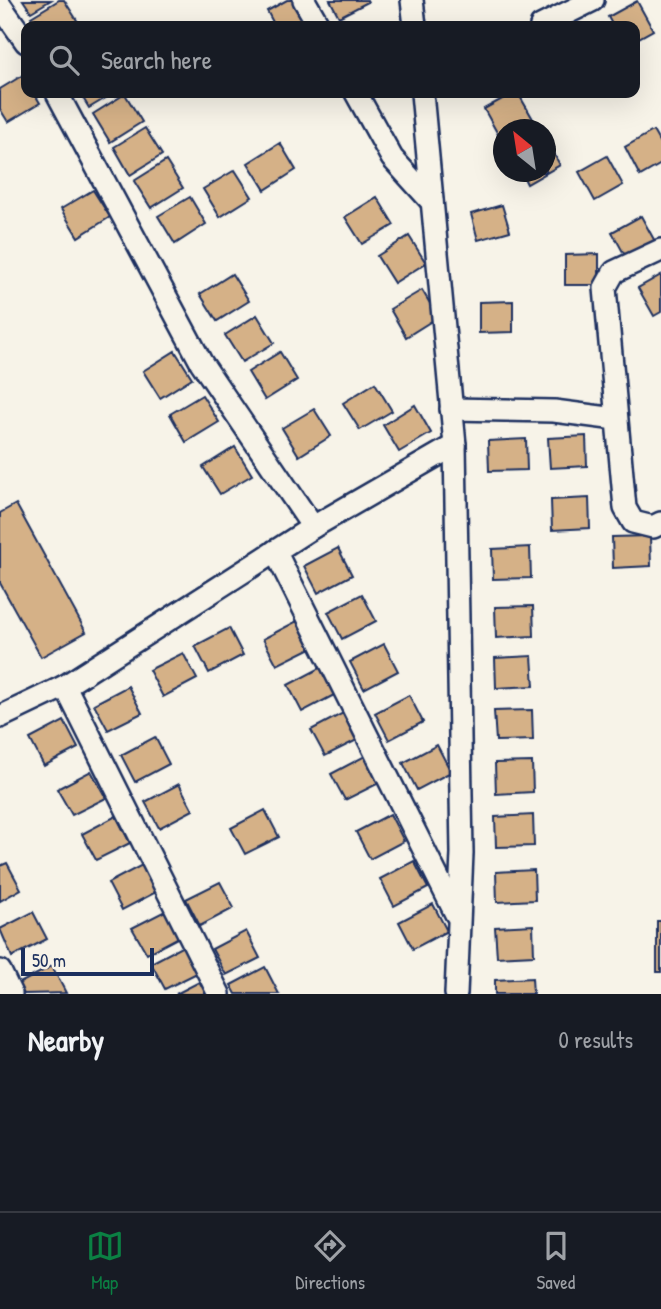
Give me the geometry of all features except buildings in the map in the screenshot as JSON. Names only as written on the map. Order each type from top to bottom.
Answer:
[{"type":"street","points":[[304,0],[316,21]]},
{"type":"street","points":[[412,0],[414,21]]},
{"type":"street","points":[[551,21],[593,0]]},
{"type":"street","points":[[0,5],[21,35]]},
{"type":"street","points":[[60,98],[201,362],[313,527]]},
{"type":"street","points":[[359,98],[392,158],[432,202]]},
{"type":"street","points":[[422,98],[454,445],[462,853],[457,916],[456,994]]},
{"type":"street","points":[[661,250],[614,272],[605,289],[625,508],[633,522],[653,527],[661,523]]},
{"type":"street","points":[[451,409],[554,411],[615,419]]},
{"type":"street","points":[[0,717],[65,685],[313,527],[454,445]]},
{"type":"street","points":[[275,551],[457,916]]},
{"type":"street","points":[[65,685],[219,994]]},
{"type":"street","points":[[0,971],[11,994]]}]
